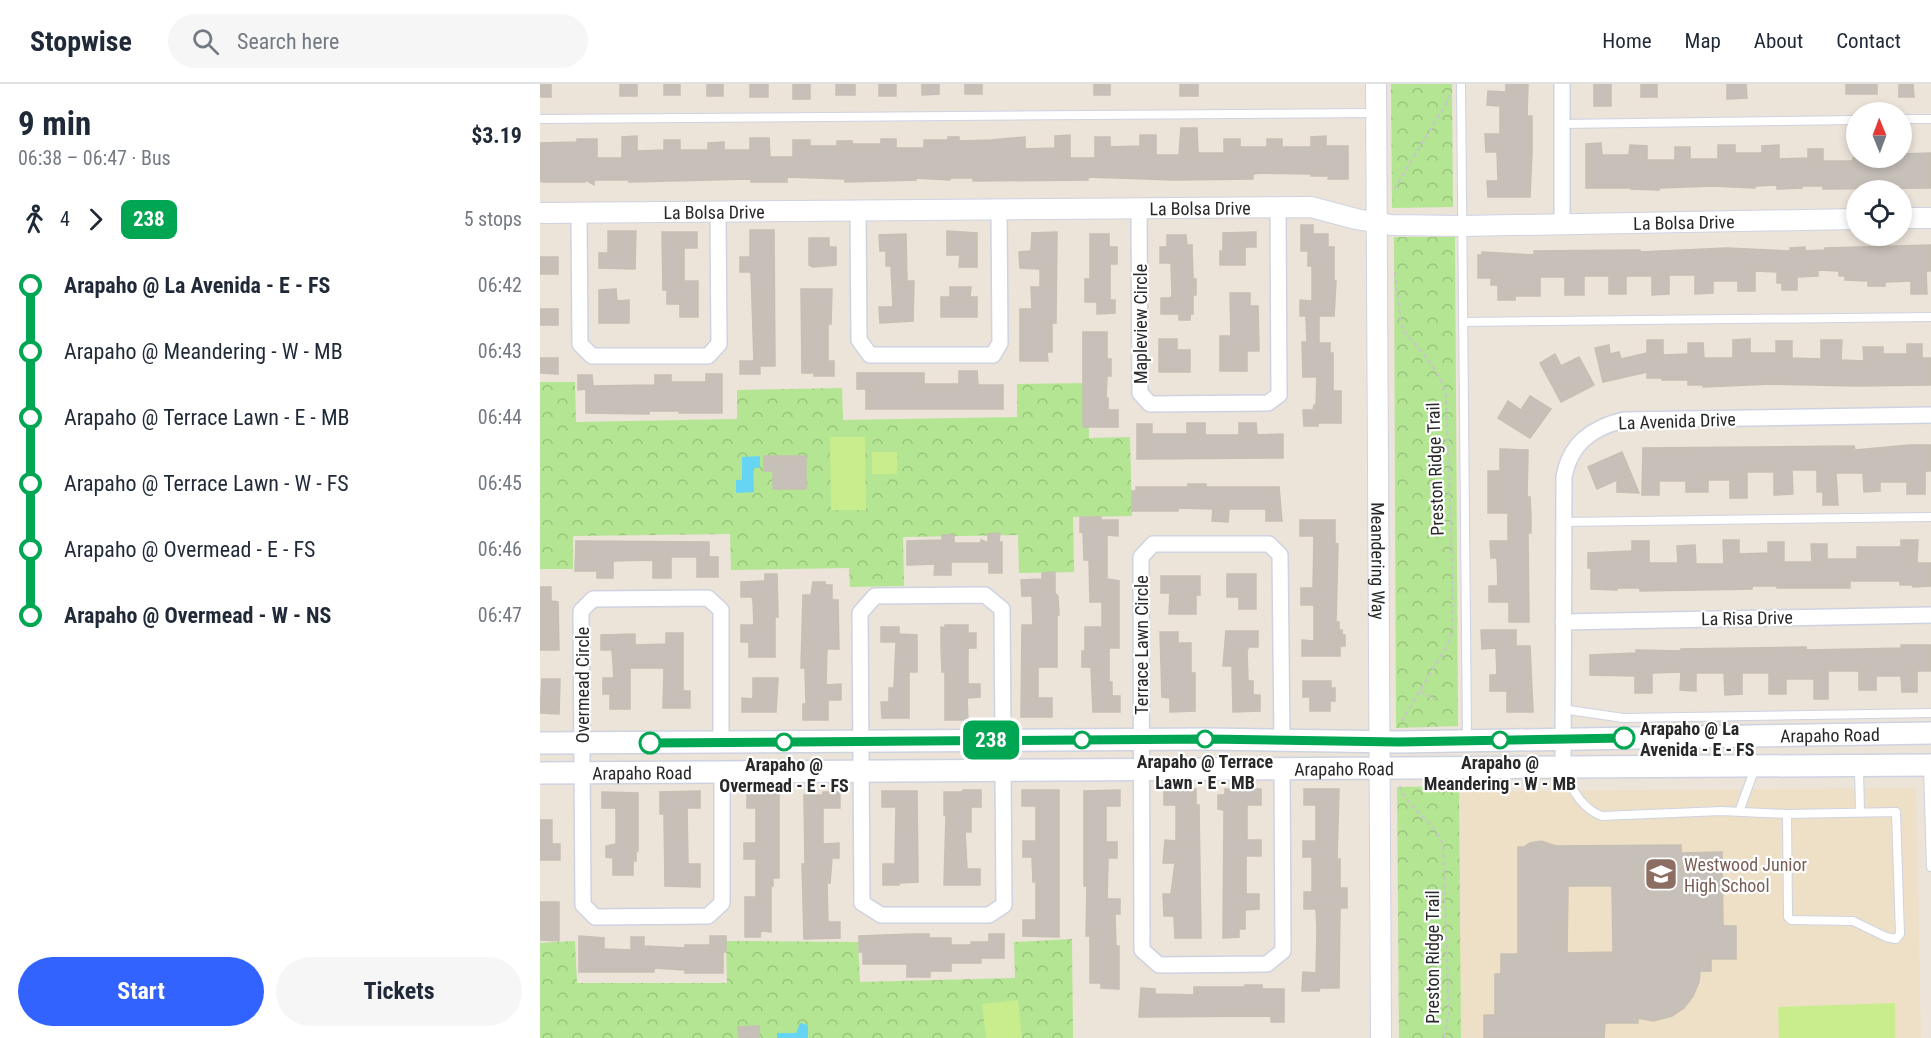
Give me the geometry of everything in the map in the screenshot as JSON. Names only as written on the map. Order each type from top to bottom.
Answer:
[{"type":"main road","name":"Arapaho Road","points":[[540,743],[1141,739],[1467,741],[1930,726]]},
{"type":"main road","points":[[1929,765],[1930,726]]},
{"type":"main road","name":"Arapaho Road","points":[[540,773],[1929,765]]},
{"type":"street","name":"Meandering Way","points":[[1376,84],[1381,1038]]},
{"type":"street","points":[[1562,84],[1562,224]]},
{"type":"street","name":"Mapleview Circle","points":[[1139,208],[1140,393],[1150,404],[1268,404],[1279,394],[1278,207]]},
{"type":"street","name":"La Bolsa Drive","points":[[540,213],[1311,207],[1391,225],[1462,226],[1846,219]]},
{"type":"street","points":[[858,210],[859,340],[870,355],[993,355],[1000,344],[999,209]]},
{"type":"street","points":[[579,212],[580,344],[592,356],[708,356],[719,344],[718,211]]},
{"type":"street","points":[[1912,218],[1931,218]]},
{"type":"street","name":"La Avenida Drive","points":[[1563,768],[1564,477],[1567,460],[1576,447],[1590,434],[1610,423],[1624,420],[1931,415]]},
{"type":"street","name":"Terrace Lawn Circle","points":[[1282,741],[1281,555],[1269,544],[1153,544],[1141,557],[1142,950],[1159,965],[1267,964],[1283,951],[1282,769]]},
{"type":"street","points":[[1003,740],[1002,609],[985,595],[875,596],[860,613],[862,903],[881,915],[989,915],[1004,905],[1003,770]]},
{"type":"street","name":"Overmead Circle","points":[[722,742],[721,610],[708,598],[593,599],[581,611],[582,773],[583,905],[595,917],[708,916],[722,903],[722,772]]},
{"type":"street","name":"La Risa Drive","points":[[1563,622],[1931,615]]},
{"type":"lane","points":[[1461,84],[1467,741]]},
{"type":"lane","points":[[540,119],[1376,113]]},
{"type":"lane","points":[[1912,119],[1931,119]]},
{"type":"lane","points":[[1562,124],[1846,120]]},
{"type":"lane","points":[[1463,322],[1931,317]]},
{"type":"lane","points":[[1563,522],[1931,517]]},
{"type":"lane","points":[[1562,709],[1623,718],[1930,726]]},
{"type":"lane","points":[[1859,765],[1860,812]]},
{"type":"lane","points":[[1929,765],[1931,867]]},
{"type":"lane","points":[[1739,812],[1756,766]]},
{"type":"lane","points":[[1563,768],[1569,785],[1590,812],[1602,816],[1893,811],[1898,815],[1900,934],[1896,939],[1886,937],[1853,921],[1791,920],[1788,917],[1787,814]]},
{"type":"path","points":[[1394,190],[1448,101],[1450,89]]},
{"type":"path","name":"Preston Ridge Trail","points":[[1395,270],[1401,323],[1404,331],[1436,371],[1446,395],[1452,563],[1452,630],[1448,644],[1399,725]]},
{"type":"path","points":[[1420,691],[1435,700]]},
{"type":"path","name":"Preston Ridge Trail","points":[[1399,783],[1403,796],[1438,834],[1443,843],[1449,1013],[1444,1038]]},
{"type":"shaded area","name":"Westwood Junior High School","points":[[1916,788],[1921,1038],[1404,1038],[1405,792]]},
{"type":"green space","points":[[1391,84],[1452,84],[1453,207],[1392,208]]},
{"type":"green space","points":[[1394,237],[1455,237],[1458,726],[1396,728]]},
{"type":"green space","points":[[540,382],[575,382],[576,422],[737,419],[737,390],[842,388],[843,420],[1017,417],[1017,384],[1088,383],[1089,438],[1130,437],[1132,516],[1073,517],[1074,572],[1019,573],[1018,535],[903,537],[904,586],[850,587],[849,568],[731,570],[730,534],[573,536],[573,569],[540,569]]},
{"type":"green space","points":[[830,437],[865,437],[866,510],[831,510]]},
{"type":"green space","points":[[872,452],[897,452],[897,474],[872,474]]},
{"type":"green space","points":[[1459,786],[1461,1038],[1399,1038],[1397,787]]},
{"type":"green space","points":[[1072,939],[1073,1038],[540,1038],[540,943],[575,941],[577,983],[727,983],[726,941],[858,942],[860,982],[1015,978],[1014,942]]},
{"type":"green space","points":[[1018,1000],[1022,1038],[986,1038],[982,1004]]},
{"type":"green space","points":[[1895,1003],[1895,1038],[1779,1038],[1778,1007]]},
{"type":"water","points":[[760,456],[760,468],[753,468],[754,492],[736,493],[736,480],[742,480],[742,457]]},
{"type":"water","points":[[800,1023],[808,1025],[808,1038],[777,1038],[777,1033],[796,1033]]},
{"type":"building","points":[[540,84],[551,84],[551,97],[540,97]]},
{"type":"building","points":[[620,84],[637,84],[637,96],[620,96]]},
{"type":"building","points":[[664,84],[680,84],[680,95],[664,95]]},
{"type":"building","points":[[707,84],[723,84],[723,96],[707,96]]},
{"type":"building","points":[[750,84],[768,84],[768,97],[750,97]]},
{"type":"building","points":[[793,84],[810,84],[810,99],[793,99]]},
{"type":"building","points":[[836,84],[855,84],[855,95],[836,95]]},
{"type":"building","points":[[879,84],[896,84],[896,96],[879,96]]},
{"type":"building","points":[[922,84],[939,84],[939,94],[922,95]]},
{"type":"building","points":[[965,84],[982,84],[982,94],[965,94]]},
{"type":"building","points":[[1094,84],[1110,84],[1110,95],[1094,95]]},
{"type":"building","points":[[1180,84],[1198,84],[1198,96],[1180,96]]},
{"type":"building","points":[[1506,84],[1528,84],[1527,116],[1532,116],[1530,197],[1488,197],[1487,181],[1498,181],[1497,152],[1486,152],[1485,134],[1500,134],[1500,106],[1487,105],[1488,91],[1506,92]]},
{"type":"building","points":[[1594,84],[1611,84],[1611,106],[1594,106]]},
{"type":"building","points":[[1641,84],[1657,84],[1657,97],[1641,97]]},
{"type":"building","points":[[1727,84],[1746,84],[1747,98],[1727,99]]},
{"type":"building","points":[[1846,84],[1877,84],[1877,94],[1846,94]]},
{"type":"building","points":[[1899,84],[1913,84],[1914,97],[1899,97]]},
{"type":"building","points":[[1181,128],[1197,128],[1198,153],[1224,153],[1224,139],[1240,139],[1240,147],[1267,147],[1267,139],[1282,139],[1282,147],[1311,147],[1311,137],[1326,136],[1326,146],[1348,146],[1348,179],[1328,179],[1329,176],[1311,176],[1311,174],[1261,173],[1253,174],[1253,179],[1175,180],[1088,177],[1088,180],[973,181],[973,178],[950,178],[950,180],[916,178],[916,180],[845,182],[845,179],[787,177],[787,182],[751,182],[751,179],[629,182],[629,180],[594,180],[594,185],[586,180],[585,182],[542,182],[540,180],[540,143],[577,142],[577,139],[597,139],[597,158],[622,158],[622,137],[637,136],[637,151],[664,150],[664,140],[680,140],[680,150],[708,150],[708,143],[724,142],[724,150],[750,150],[750,138],[769,138],[770,157],[793,157],[793,140],[810,140],[810,146],[837,146],[837,141],[852,141],[852,144],[881,144],[881,139],[896,139],[896,148],[924,148],[924,140],[948,140],[948,137],[959,137],[959,141],[1025,137],[1025,149],[1055,148],[1055,136],[1070,135],[1070,158],[1095,158],[1095,137],[1110,137],[1110,147],[1140,146],[1140,135],[1156,135],[1156,155],[1179,155]]},
{"type":"building","points":[[1601,143],[1602,155],[1629,155],[1630,145],[1647,146],[1647,160],[1675,160],[1675,147],[1690,147],[1690,159],[1718,159],[1718,145],[1735,145],[1735,153],[1762,153],[1762,146],[1779,145],[1779,159],[1808,158],[1808,149],[1823,149],[1823,161],[1846,161],[1846,168],[1912,168],[1912,154],[1931,153],[1931,188],[1912,188],[1912,180],[1846,180],[1846,189],[1801,186],[1802,188],[1777,189],[1777,185],[1755,186],[1755,188],[1712,186],[1659,188],[1659,190],[1586,188],[1586,144]]},
{"type":"building","points":[[1301,225],[1313,225],[1313,234],[1328,234],[1328,247],[1334,247],[1334,281],[1336,281],[1334,316],[1319,316],[1319,343],[1330,343],[1330,353],[1333,353],[1333,391],[1341,391],[1341,423],[1318,423],[1318,426],[1304,426],[1303,410],[1313,410],[1316,405],[1317,377],[1303,377],[1302,342],[1307,342],[1306,316],[1300,316],[1300,300],[1312,301],[1312,266],[1308,266],[1308,251],[1301,251]]},
{"type":"building","points":[[750,230],[774,230],[775,366],[760,366],[760,374],[740,374],[740,361],[754,361],[751,272],[740,272],[740,257],[750,257]]},
{"type":"building","points":[[608,231],[636,231],[635,269],[599,268],[599,253],[608,253]]},
{"type":"building","points":[[947,231],[977,233],[977,267],[959,267],[960,255],[947,255]]},
{"type":"building","points":[[662,232],[697,232],[697,248],[684,248],[684,281],[698,281],[698,317],[680,317],[680,304],[667,304],[667,290],[663,290]]},
{"type":"building","points":[[1057,232],[1056,323],[1052,323],[1052,352],[1047,352],[1048,361],[1020,361],[1020,309],[1032,309],[1031,287],[1040,287],[1040,269],[1020,268],[1019,252],[1031,251],[1032,233]]},
{"type":"building","points":[[1256,232],[1256,247],[1245,247],[1245,265],[1220,265],[1223,233]]},
{"type":"building","points":[[906,234],[907,281],[914,281],[913,321],[880,323],[879,307],[893,307],[891,266],[886,266],[886,251],[880,251],[879,235]]},
{"type":"building","points":[[1090,234],[1109,234],[1109,247],[1117,247],[1117,264],[1110,264],[1110,300],[1115,300],[1115,313],[1097,314],[1097,302],[1085,302],[1085,279],[1090,279]]},
{"type":"building","points":[[1167,235],[1186,235],[1187,245],[1192,245],[1196,295],[1193,295],[1193,314],[1190,314],[1190,320],[1179,320],[1179,314],[1161,314],[1161,298],[1172,296],[1171,263],[1160,263],[1160,247],[1167,247]]},
{"type":"building","points":[[809,238],[829,238],[829,247],[836,247],[836,265],[813,267],[809,265]]},
{"type":"building","points":[[1931,245],[1931,271],[1926,271],[1927,294],[1911,294],[1911,281],[1885,282],[1885,286],[1868,286],[1868,281],[1845,280],[1845,276],[1839,276],[1839,271],[1818,270],[1818,276],[1797,277],[1797,290],[1782,290],[1782,283],[1777,283],[1777,272],[1755,271],[1755,291],[1738,291],[1738,281],[1713,281],[1713,293],[1695,294],[1695,275],[1669,275],[1669,294],[1652,295],[1652,276],[1626,276],[1626,294],[1609,294],[1609,276],[1584,276],[1584,295],[1565,295],[1565,277],[1540,277],[1540,296],[1515,296],[1515,300],[1498,300],[1498,285],[1491,285],[1491,278],[1478,278],[1478,255],[1482,255],[1482,252],[1534,255],[1534,251],[1640,250],[1640,252],[1727,248],[1791,251],[1790,248],[1805,247],[1805,251],[1825,250],[1825,248]]},
{"type":"building","points":[[540,257],[558,257],[558,274],[540,274]]},
{"type":"building","points":[[950,287],[971,287],[970,297],[977,297],[977,317],[941,317],[941,297],[950,297]]},
{"type":"building","points":[[616,289],[617,301],[629,300],[629,323],[599,323],[599,290]]},
{"type":"building","points":[[801,289],[832,289],[831,324],[828,324],[828,361],[834,361],[834,376],[814,376],[814,373],[802,373]]},
{"type":"building","points":[[1230,293],[1250,293],[1250,306],[1258,306],[1259,351],[1247,351],[1247,371],[1220,371],[1220,336],[1231,336]]},
{"type":"building","points":[[540,309],[558,309],[558,325],[540,325]]},
{"type":"building","points":[[1083,332],[1107,332],[1107,359],[1111,359],[1111,376],[1107,376],[1106,398],[1108,398],[1108,410],[1118,410],[1118,427],[1083,427]]},
{"type":"building","points":[[1159,339],[1177,339],[1177,350],[1190,350],[1190,372],[1159,372]]},
{"type":"building","points":[[1750,339],[1750,353],[1776,353],[1776,341],[1792,341],[1792,358],[1821,359],[1821,340],[1842,340],[1841,360],[1864,361],[1863,347],[1883,347],[1883,354],[1907,354],[1907,344],[1922,344],[1922,358],[1931,358],[1931,385],[1772,384],[1703,387],[1703,385],[1688,385],[1688,380],[1647,378],[1647,372],[1603,382],[1595,348],[1609,345],[1610,354],[1619,352],[1621,359],[1647,353],[1647,340],[1663,340],[1663,355],[1688,354],[1688,343],[1703,343],[1704,358],[1733,358],[1733,340]]},
{"type":"building","points":[[1555,354],[1561,366],[1579,357],[1594,385],[1561,402],[1540,363]]},
{"type":"building","points":[[540,358],[558,358],[558,374],[540,373]]},
{"type":"building","points":[[959,371],[977,371],[978,385],[1003,385],[1003,409],[866,409],[866,389],[857,389],[857,373],[924,373],[924,384],[959,384]]},
{"type":"building","points":[[706,374],[722,374],[722,413],[649,411],[649,414],[586,413],[586,389],[578,390],[578,375],[592,375],[593,386],[655,385],[655,375],[671,375],[671,382],[706,382]]},
{"type":"building","points":[[1530,396],[1551,409],[1530,438],[1498,418],[1508,401],[1521,410]]},
{"type":"building","points":[[1187,423],[1205,423],[1205,435],[1239,435],[1239,423],[1256,423],[1257,435],[1283,434],[1283,458],[1137,459],[1137,424],[1152,424],[1152,434],[1187,434]]},
{"type":"building","points":[[1931,445],[1931,471],[1925,471],[1925,494],[1907,494],[1907,482],[1880,482],[1880,491],[1864,492],[1863,473],[1836,473],[1838,505],[1823,505],[1823,492],[1817,492],[1817,470],[1792,470],[1793,494],[1774,495],[1774,472],[1747,472],[1747,498],[1730,498],[1730,480],[1708,480],[1708,492],[1686,492],[1686,481],[1659,481],[1659,495],[1642,495],[1643,448],[1854,446],[1855,450]]},
{"type":"building","points":[[1500,449],[1528,450],[1527,497],[1530,497],[1531,516],[1531,533],[1528,533],[1529,622],[1509,622],[1509,602],[1489,602],[1489,586],[1498,586],[1497,558],[1491,558],[1490,541],[1508,541],[1508,513],[1488,513],[1488,471],[1500,471]]},
{"type":"building","points":[[1622,452],[1639,493],[1617,492],[1617,480],[1597,489],[1588,467]]},
{"type":"building","points":[[764,456],[806,456],[806,489],[773,489],[773,471],[764,471]]},
{"type":"building","points":[[1188,484],[1206,484],[1206,487],[1279,487],[1282,521],[1266,521],[1266,509],[1229,509],[1228,522],[1212,521],[1213,509],[1178,508],[1178,511],[1132,511],[1132,491],[1136,491],[1136,487],[1188,487]]},
{"type":"building","points":[[1080,517],[1118,520],[1118,536],[1107,535],[1107,579],[1119,581],[1119,648],[1109,648],[1109,682],[1112,682],[1112,696],[1120,696],[1120,712],[1093,712],[1091,667],[1082,667],[1085,627],[1102,627],[1102,602],[1090,602],[1089,560],[1084,560]]},
{"type":"building","points":[[1300,520],[1335,520],[1335,543],[1338,544],[1336,622],[1339,622],[1342,635],[1345,635],[1345,646],[1340,646],[1340,656],[1302,656],[1302,640],[1314,641],[1314,605],[1301,605],[1301,588],[1313,588],[1314,536],[1300,536]]},
{"type":"building","points":[[1000,533],[1002,573],[989,573],[989,562],[951,562],[951,575],[934,575],[935,564],[907,565],[907,541],[942,540],[942,535],[954,535],[954,543],[981,543],[981,540],[988,543],[988,534]]},
{"type":"building","points":[[1723,540],[1739,540],[1739,554],[1768,553],[1768,542],[1784,542],[1784,562],[1812,562],[1811,544],[1827,544],[1827,559],[1857,559],[1857,547],[1901,547],[1901,540],[1918,540],[1917,563],[1931,563],[1931,586],[1900,585],[1900,581],[1850,581],[1850,588],[1752,586],[1752,589],[1640,591],[1640,588],[1591,589],[1588,553],[1632,551],[1632,541],[1649,541],[1649,563],[1678,563],[1677,546],[1695,545],[1696,564],[1724,564]]},
{"type":"building","points":[[576,541],[709,542],[709,557],[718,557],[718,577],[697,577],[697,557],[671,557],[671,578],[653,578],[653,560],[613,561],[613,578],[597,578],[597,571],[575,571]]},
{"type":"building","points":[[1055,572],[1055,593],[1058,596],[1059,615],[1057,615],[1057,667],[1038,667],[1038,698],[1052,698],[1052,717],[1021,717],[1022,625],[1033,625],[1032,596],[1022,596],[1021,580],[1042,579],[1042,573]]},
{"type":"building","points":[[765,574],[777,574],[778,617],[775,617],[775,657],[749,657],[749,642],[741,642],[741,625],[754,625],[753,601],[752,597],[741,597],[741,582],[765,581]]},
{"type":"building","points":[[1227,574],[1256,574],[1256,609],[1239,609],[1239,597],[1227,597]]},
{"type":"building","points":[[1161,576],[1200,576],[1200,595],[1196,595],[1196,614],[1169,614],[1170,593],[1161,593]]},
{"type":"building","points":[[813,582],[825,582],[825,585],[832,585],[832,600],[838,600],[839,649],[827,649],[826,685],[841,684],[841,700],[828,700],[828,720],[803,720],[803,704],[806,704],[805,668],[801,668],[803,595],[811,595]]},
{"type":"building","points":[[540,587],[551,587],[551,601],[558,602],[559,650],[540,650]]},
{"type":"building","points":[[945,625],[968,625],[968,633],[976,633],[976,648],[968,648],[968,684],[980,684],[980,697],[967,698],[968,720],[945,720],[945,672],[942,672],[941,627],[945,628]]},
{"type":"building","points":[[881,627],[899,627],[899,634],[917,635],[917,672],[909,672],[909,718],[882,718],[881,702],[889,702],[889,688],[894,688],[896,642],[881,642]]},
{"type":"building","points":[[1481,630],[1516,630],[1516,646],[1530,646],[1533,712],[1507,712],[1507,691],[1490,691],[1490,675],[1497,675],[1496,648],[1482,649]]},
{"type":"building","points":[[1226,631],[1258,631],[1258,647],[1249,647],[1247,650],[1248,681],[1253,681],[1253,695],[1260,695],[1260,711],[1233,712],[1232,666],[1223,666]]},
{"type":"building","points":[[1160,632],[1178,632],[1178,643],[1191,643],[1191,673],[1195,673],[1195,711],[1170,712],[1170,698],[1162,697]]},
{"type":"building","points":[[666,633],[683,633],[683,691],[690,691],[690,708],[663,708],[664,668],[630,668],[630,709],[610,709],[610,694],[603,694],[603,678],[614,678],[612,650],[601,650],[601,635],[635,634],[635,645],[666,644]]},
{"type":"building","points":[[1901,645],[1931,645],[1931,671],[1917,671],[1917,692],[1902,692],[1901,676],[1876,676],[1876,690],[1859,690],[1859,671],[1828,671],[1828,699],[1814,699],[1814,679],[1786,679],[1786,694],[1769,694],[1769,673],[1742,673],[1742,694],[1725,695],[1724,673],[1696,673],[1696,691],[1680,690],[1681,672],[1652,673],[1652,693],[1635,693],[1635,676],[1590,675],[1590,655],[1636,653],[1636,650],[1806,647],[1806,650],[1859,649],[1901,648]]},
{"type":"building","points":[[753,678],[778,678],[776,712],[742,712],[742,698],[753,699]]},
{"type":"building","points":[[542,679],[560,679],[559,714],[540,713]]},
{"type":"building","points":[[1303,681],[1331,681],[1331,688],[1335,688],[1335,701],[1330,701],[1330,711],[1310,711],[1310,697],[1303,697]]},
{"type":"building","points":[[1164,789],[1196,789],[1196,805],[1199,805],[1201,938],[1175,938],[1174,916],[1164,916],[1163,894],[1171,894],[1175,863],[1163,863],[1165,840],[1176,841],[1176,805],[1164,805]]},
{"type":"building","points":[[1225,789],[1261,789],[1261,805],[1247,805],[1247,840],[1261,840],[1261,856],[1246,856],[1246,894],[1259,894],[1259,909],[1245,910],[1245,929],[1239,929],[1239,937],[1223,938],[1224,810],[1218,809],[1218,795],[1225,795]]},
{"type":"building","points":[[1304,789],[1339,789],[1337,859],[1340,859],[1340,888],[1347,888],[1347,908],[1340,908],[1339,988],[1320,988],[1319,991],[1302,991],[1303,972],[1316,973],[1317,929],[1316,909],[1304,909],[1304,892],[1312,892],[1312,857],[1303,857],[1303,841],[1316,841],[1316,805],[1304,805]]},
{"type":"building","points":[[963,790],[981,790],[981,807],[971,807],[971,832],[965,832],[967,869],[980,869],[980,885],[944,885],[946,815],[944,815],[944,792],[962,792]]},
{"type":"building","points":[[1022,790],[1059,790],[1059,937],[1023,936],[1023,920],[1036,920],[1036,882],[1033,882],[1032,857],[1023,857],[1023,841],[1036,841],[1036,806],[1022,806]]},
{"type":"building","points":[[1120,790],[1120,806],[1106,806],[1106,842],[1117,842],[1117,858],[1108,858],[1107,899],[1120,899],[1120,914],[1115,914],[1116,946],[1119,946],[1119,989],[1101,988],[1101,983],[1090,983],[1090,936],[1086,936],[1087,886],[1084,886],[1084,791]]},
{"type":"building","points":[[700,791],[700,808],[687,808],[688,864],[700,864],[700,887],[665,886],[664,814],[660,814],[660,792]]},
{"type":"building","points":[[747,791],[779,792],[779,878],[773,878],[773,886],[771,886],[771,932],[761,931],[760,937],[745,937],[745,897],[756,897],[756,859],[744,859],[744,843],[756,843],[756,808],[747,808]]},
{"type":"building","points":[[882,791],[917,791],[918,882],[883,885],[883,864],[895,864],[896,807],[882,807]]},
{"type":"building","points":[[602,792],[638,793],[638,851],[636,851],[636,861],[633,861],[633,875],[613,875],[613,858],[606,857],[606,846],[616,844],[616,808],[602,808]]},
{"type":"building","points":[[823,792],[840,792],[840,808],[823,808],[823,844],[839,843],[839,858],[832,858],[830,883],[827,883],[828,922],[840,922],[840,938],[804,939],[802,864],[805,864],[804,795],[823,795]]},
{"type":"building","points":[[540,820],[552,820],[552,844],[560,844],[560,860],[540,860]]},
{"type":"building","points":[[1541,841],[1556,846],[1681,845],[1681,853],[1722,852],[1723,926],[1736,926],[1736,959],[1711,959],[1711,971],[1700,971],[1699,982],[1693,996],[1684,1008],[1672,1016],[1653,1021],[1638,1018],[1638,1023],[1605,1023],[1604,1038],[1484,1038],[1484,1015],[1495,1015],[1495,974],[1501,974],[1501,954],[1518,954],[1518,847],[1524,847]],"holes":[[[1568,886],[1612,886],[1613,952],[1567,953]]]},
{"type":"building","points":[[540,902],[559,902],[559,941],[540,940]]},
{"type":"building","points":[[929,934],[929,938],[951,938],[951,945],[971,945],[971,942],[989,942],[989,934],[1004,934],[1004,958],[981,958],[981,963],[951,963],[951,971],[930,971],[930,977],[907,977],[907,964],[863,964],[863,952],[859,952],[859,936]]},
{"type":"building","points":[[579,936],[604,938],[604,949],[631,950],[631,937],[644,937],[644,946],[685,948],[685,945],[710,945],[710,936],[726,936],[723,973],[685,973],[685,970],[654,968],[654,972],[579,972]]},
{"type":"building","points":[[1245,985],[1262,985],[1262,989],[1284,989],[1284,1022],[1271,1022],[1271,1016],[1139,1017],[1141,988],[1155,989],[1155,994],[1194,995],[1194,987],[1245,987]]},
{"type":"building","points":[[759,1026],[759,1038],[739,1038],[738,1027]]},
{"type":"bus line","name":"238","points":[[650,743],[1208,739],[1399,742],[1624,738]]},
{"type":"place","name":"Arapaho @ La Avenida - E - FS","points":[[1624,738]]},
{"type":"place","name":"Arapaho @ Terrace Lawn - E - MB","points":[[1205,739]]},
{"type":"place","name":"Arapaho @ Meandering - W - MB","points":[[1500,740]]},
{"type":"place","name":"Arapaho @ Overmead - E - FS","points":[[784,742]]},
{"type":"place","name":"Westwood Junior High School","points":[[1661,874]]}]
